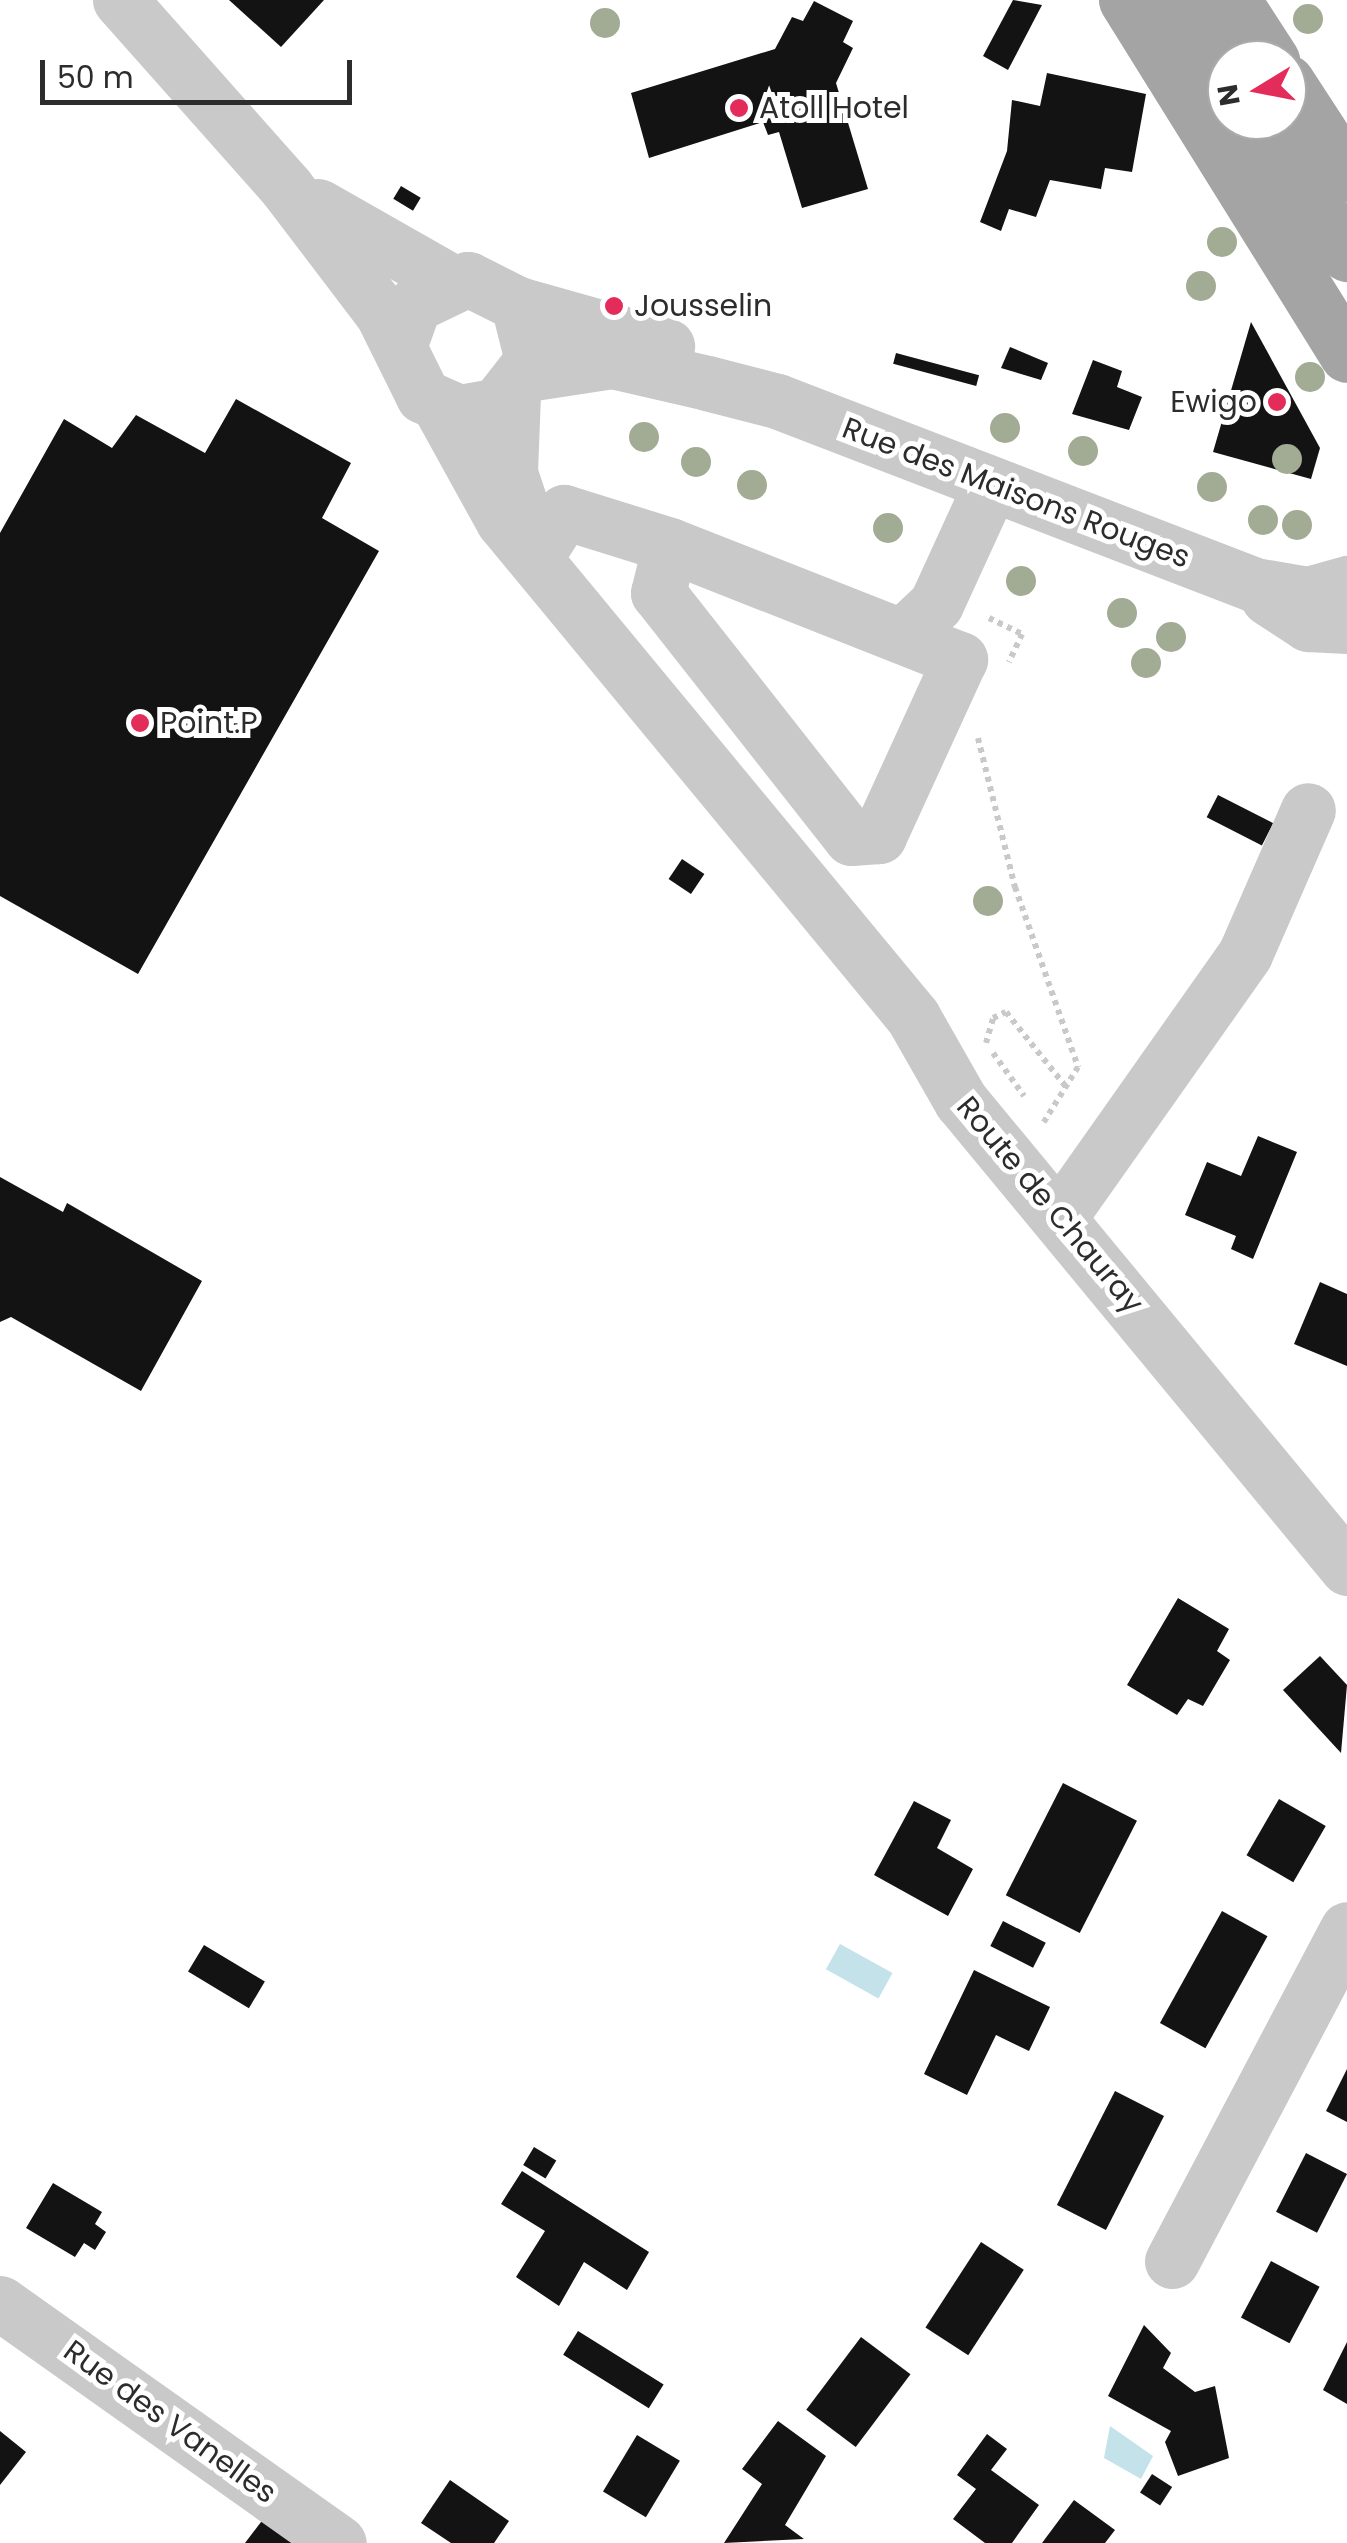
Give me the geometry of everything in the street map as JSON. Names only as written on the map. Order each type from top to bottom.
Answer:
[{"type":"main road","points":[[1126,0],[1347,354]]},
{"type":"main road","points":[[1182,0],[1208,40]]},
{"type":"main road","points":[[1234,0],[1259,40]]},
{"type":"main road","points":[[1307,113],[1347,174]]},
{"type":"main road","points":[[1273,140],[1347,254]]},
{"type":"street","points":[[120,0],[286,187],[400,344],[411,381],[440,407],[478,412],[520,384],[532,344],[518,304],[488,283],[450,281],[382,250],[286,187]]},
{"type":"street","points":[[400,344],[414,305],[450,281]]},
{"type":"street","name":"Rue des Maisons Rouges","points":[[518,304],[716,364],[776,401]]},
{"type":"street","name":"Rue des Maisons Rouges","points":[[520,384],[612,362],[776,401],[1254,586],[1308,594],[1347,583]]},
{"type":"street","name":"Route de Chauray","points":[[520,384],[510,473],[537,555]]},
{"type":"street","name":"Route de Chauray","points":[[440,407],[478,486],[829,925],[913,1017],[962,1102],[1061,1215],[1347,1568]]},
{"type":"street","points":[[903,635],[936,604],[998,486]]},
{"type":"street","points":[[537,555],[564,512],[670,544],[960,659],[880,836],[864,843],[851,838],[658,594],[670,544]]},
{"type":"street","name":"Rue des Maisons Rouges","points":[[1254,586],[1308,624],[1347,626]]},
{"type":"street","points":[[1061,1215],[1246,954],[1308,810]]},
{"type":"street","points":[[1172,2261],[1347,1929]]},
{"type":"street","name":"Rue des Vanelles","points":[[0,2302],[339,2543]]},
{"type":"path","points":[[972,610],[1022,634],[1000,684]]},
{"type":"path","points":[[984,716],[977,733],[1015,887],[1078,1067],[1066,1087],[1044,1122],[983,1039],[993,1018],[1006,1012],[1066,1087]]},
{"type":"water","points":[[840,1944],[892,1973],[878,1998],[826,1969]]},
{"type":"water","points":[[1110,2426],[1153,2456],[1141,2479],[1104,2458]]},
{"type":"building","points":[[229,0],[324,0],[281,47]]},
{"type":"building","points":[[1013,0],[1042,5],[1008,70],[983,56]]},
{"type":"building","name":"Atoll Hotel","points":[[814,1],[853,21],[843,42],[853,48],[836,83],[868,189],[802,208],[779,132],[768,135],[763,122],[649,158],[631,93],[775,49],[792,17],[803,21]]},
{"type":"building","points":[[1047,73],[1146,94],[1132,172],[1105,168],[1101,189],[1050,180],[1036,217],[1009,209],[1001,231],[980,222],[1007,151],[1012,100],[1040,106]]},
{"type":"building","points":[[401,186],[421,198],[413,211],[393,199]]},
{"type":"building","points":[[1251,322],[1320,448],[1311,479],[1213,452]]},
{"type":"building","points":[[1010,347],[1048,363],[1041,380],[1001,368]]},
{"type":"building","points":[[896,353],[979,375],[976,386],[893,364]]},
{"type":"building","points":[[1093,360],[1122,371],[1117,387],[1142,397],[1129,430],[1072,414]]},
{"type":"building","name":"Point.P","points":[[236,399],[351,463],[322,518],[379,551],[138,974],[0,896],[0,533],[64,419],[112,448],[136,415],[205,453]]},
{"type":"building","points":[[1218,795],[1273,823],[1262,845],[1207,817]]},
{"type":"building","points":[[682,859],[704,874],[691,894],[669,879]]},
{"type":"building","points":[[1258,1136],[1297,1152],[1253,1259],[1231,1249],[1236,1236],[1185,1215],[1207,1162],[1241,1176]]},
{"type":"building","points":[[0,1177],[63,1212],[67,1203],[202,1281],[141,1391],[11,1317],[0,1322]]},
{"type":"building","points":[[1320,1282],[1347,1294],[1347,1366],[1294,1344]]},
{"type":"building","points":[[1178,1598],[1229,1629],[1217,1651],[1230,1660],[1203,1706],[1188,1699],[1177,1715],[1127,1685]]},
{"type":"building","points":[[1320,1656],[1347,1685],[1341,1753],[1283,1690]]},
{"type":"building","points":[[1063,1783],[1137,1821],[1080,1933],[1006,1895]]},
{"type":"building","points":[[1279,1799],[1326,1826],[1293,1882],[1246,1855]]},
{"type":"building","points":[[914,1801],[951,1820],[937,1848],[973,1869],[948,1916],[874,1875]]},
{"type":"building","points":[[1222,1911],[1267,1936],[1205,2048],[1160,2023]]},
{"type":"building","points":[[1003,1921],[1046,1943],[1033,1968],[990,1946]]},
{"type":"building","points":[[204,1945],[265,1982],[249,2008],[188,1972]]},
{"type":"building","points":[[974,1970],[1050,2007],[1029,2051],[996,2035],[967,2095],[924,2074]]},
{"type":"building","points":[[1347,2069],[1347,2122],[1326,2111]]},
{"type":"building","points":[[1115,2091],[1164,2116],[1106,2230],[1057,2205]]},
{"type":"building","points":[[534,2147],[556,2160],[545,2178],[523,2165]]},
{"type":"building","points":[[1306,2153],[1347,2174],[1317,2233],[1276,2212]]},
{"type":"building","points":[[522,2171],[649,2252],[627,2290],[584,2262],[559,2306],[516,2277],[545,2231],[501,2204]]},
{"type":"building","points":[[53,2183],[102,2212],[95,2224],[106,2232],[95,2250],[84,2243],[75,2257],[26,2228]]},
{"type":"building","points":[[981,2242],[1024,2270],[968,2355],[925,2328]]},
{"type":"building","points":[[1271,2261],[1320,2287],[1290,2343],[1241,2318]]},
{"type":"building","points":[[1144,2325],[1171,2353],[1163,2368],[1195,2392],[1215,2386],[1229,2458],[1178,2476],[1165,2442],[1171,2431],[1108,2396]]},
{"type":"building","points":[[578,2331],[664,2385],[649,2408],[563,2355]]},
{"type":"building","points":[[861,2337],[911,2374],[856,2447],[806,2410]]},
{"type":"building","points":[[1347,2342],[1347,2404],[1323,2390]]},
{"type":"building","points":[[778,2421],[826,2456],[785,2525],[804,2539],[724,2543],[762,2484],[742,2469]]},
{"type":"building","points":[[0,2431],[26,2452],[0,2485]]},
{"type":"building","points":[[987,2434],[1007,2449],[991,2470],[1039,2505],[1012,2543],[985,2543],[953,2519],[976,2489],[957,2475]]},
{"type":"building","points":[[637,2435],[680,2461],[646,2517],[603,2492]]},
{"type":"building","points":[[1152,2474],[1172,2487],[1160,2506],[1140,2492]]},
{"type":"building","points":[[450,2480],[509,2521],[494,2543],[451,2543],[421,2523]]},
{"type":"building","points":[[1074,2500],[1115,2530],[1105,2543],[1042,2543]]},
{"type":"building","points":[[264,2518],[297,2543],[245,2543]]},
{"type":"place","name":"Atoll Hotel","points":[[739,108]]},
{"type":"place","name":"Jousselin","points":[[614,306]]},
{"type":"place","name":"Ewigo","points":[[1277,402]]},
{"type":"place","name":"Point.P","points":[[140,723]]}]
